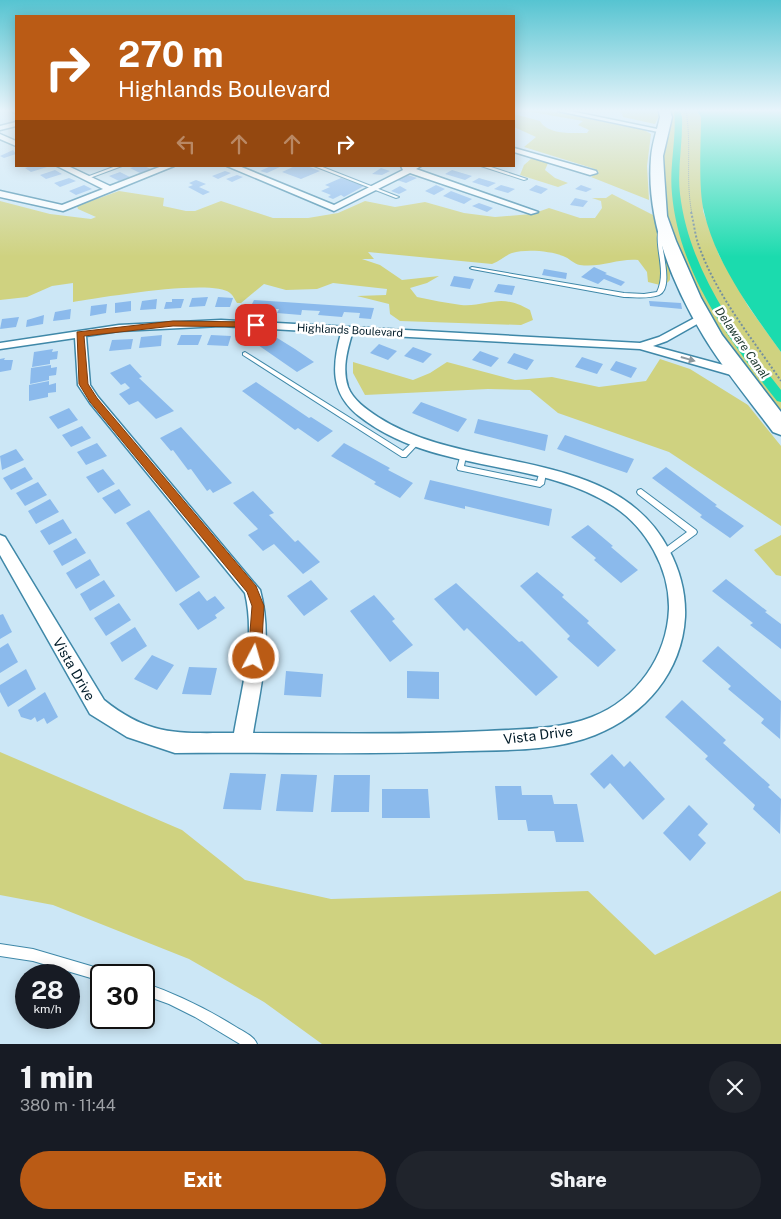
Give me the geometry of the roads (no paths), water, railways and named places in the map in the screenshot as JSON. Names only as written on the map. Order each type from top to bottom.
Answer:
[{"type":"highway","points":[[658,160],[657,192],[662,224],[702,317],[738,373],[781,426]]},
{"type":"street","points":[[547,160],[593,173]]},
{"type":"street","points":[[64,167],[109,190]]},
{"type":"street","points":[[0,194],[60,209],[167,167]]},
{"type":"street","points":[[233,167],[334,208],[413,168],[534,212]]},
{"type":"street","name":"Highlands Boulevard","points":[[641,346],[663,339],[702,317]]},
{"type":"street","name":"Highlands Boulevard","points":[[0,346],[80,334],[173,324],[221,323],[641,346],[738,373]]},
{"type":"street","name":"Vista Drive","points":[[0,541],[97,707],[115,722],[141,735],[176,743],[456,742],[538,738],[564,734],[594,726],[632,706],[649,689],[665,665],[678,612],[676,582],[653,535],[624,504],[586,483],[463,456],[417,442],[374,420],[353,403],[344,391],[339,360],[347,330]]},
{"type":"street","points":[[80,334],[84,384],[94,400],[252,590],[258,606],[257,631],[242,742]]},
{"type":"lane","points":[[86,178],[117,167]]},
{"type":"lane","points":[[319,167],[397,197]]},
{"type":"lane","points":[[486,167],[525,179]]},
{"type":"lane","points":[[472,268],[624,295],[652,295],[659,292],[664,280],[658,233],[662,224]]},
{"type":"lane","points":[[245,354],[404,455],[417,442]]},
{"type":"lane","points":[[641,492],[693,532],[663,554]]},
{"type":"lane","points":[[0,950],[43,957],[90,972]]},
{"type":"lane","points":[[155,993],[174,1000],[216,1022],[251,1044]]},
{"type":"waterway","name":"Delaware Canal","points":[[677,160],[676,194],[681,223],[689,251],[714,303],[729,328],[781,398]]}]
